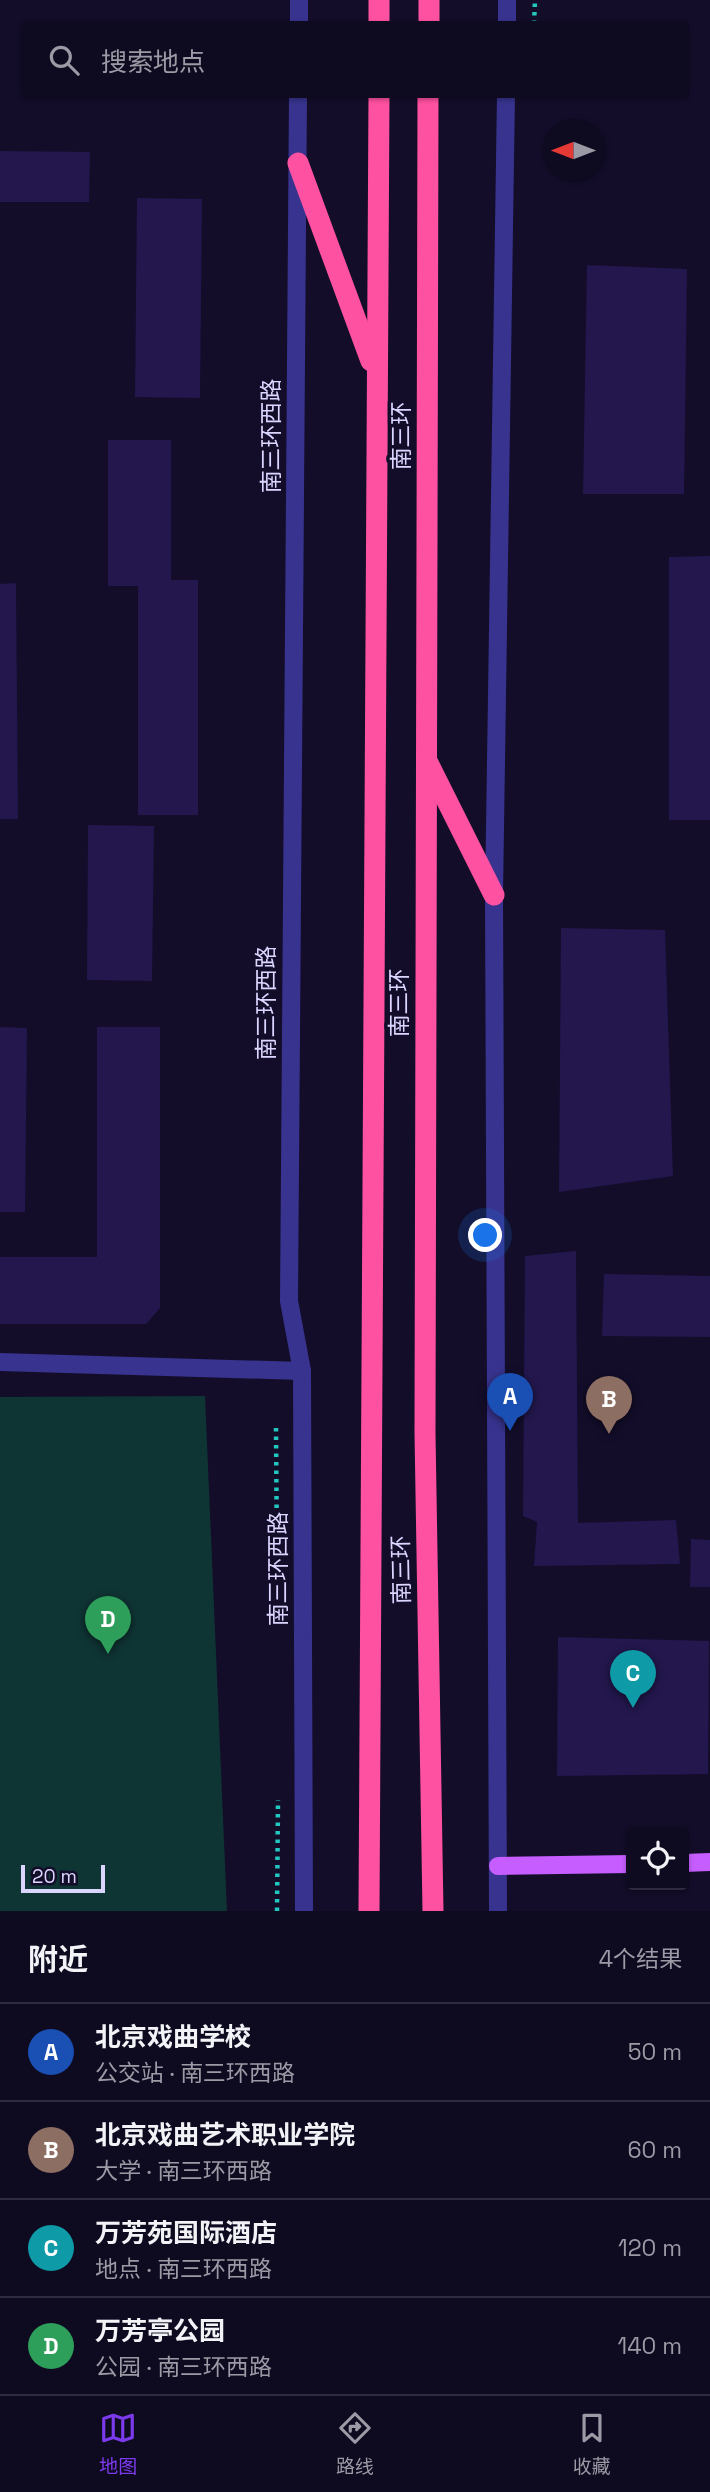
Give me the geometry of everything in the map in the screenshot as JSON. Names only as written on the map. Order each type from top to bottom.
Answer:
[{"type":"highway","points":[[379,0],[379,21]]},
{"type":"highway","points":[[429,0],[429,21]]},
{"type":"highway","name":"南三环","points":[[369,1911],[379,98]]},
{"type":"highway","name":"南三环","points":[[428,98],[425,1433],[433,1911]]},
{"type":"highway","points":[[298,163],[376,373]]},
{"type":"highway","points":[[426,758],[494,895]]},
{"type":"main road","points":[[689,1863],[710,1862]]},
{"type":"main road","points":[[498,1866],[626,1864]]},
{"type":"street","points":[[299,0],[299,21]]},
{"type":"street","points":[[507,0],[507,21]]},
{"type":"street","name":"南三环西路","points":[[298,98],[289,1301],[302,1371],[304,1911]]},
{"type":"street","points":[[498,1911],[494,895],[506,98]]},
{"type":"street","points":[[0,1362],[302,1371]]},
{"type":"path","points":[[534,21],[535,0]]},
{"type":"green space","points":[[205,1396],[227,1911],[0,1911],[0,1397]]},
{"type":"building","points":[[0,151],[90,152],[89,202],[0,202]]},
{"type":"building","points":[[137,198],[202,199],[200,398],[135,397]]},
{"type":"building","points":[[587,265],[687,269],[684,494],[583,494]]},
{"type":"building","points":[[108,440],[171,440],[171,580],[198,580],[198,815],[138,815],[138,586],[108,586]]},
{"type":"building","points":[[710,556],[710,820],[669,820],[669,557]]},
{"type":"building","points":[[16,583],[18,819],[0,819],[0,584]]},
{"type":"building","points":[[88,825],[154,826],[152,981],[87,980]]},
{"type":"building","points":[[561,928],[665,930],[673,1176],[559,1192]]},
{"type":"building","points":[[0,1027],[27,1028],[25,1212],[0,1212]]},
{"type":"building","points":[[97,1027],[160,1027],[160,1308],[146,1324],[0,1324],[0,1257],[97,1257]]},
{"type":"building","points":[[576,1251],[578,1523],[676,1520],[680,1564],[534,1566],[537,1522],[523,1516],[525,1256]]},
{"type":"building","points":[[604,1274],[710,1276],[710,1337],[602,1336]]},
{"type":"building","points":[[691,1539],[710,1540],[710,1587],[690,1587]]},
{"type":"building","points":[[558,1637],[709,1641],[708,1774],[557,1776]]},
{"type":"place","name":"北京戏曲学校","points":[[510,1431]]},
{"type":"place","name":"北京戏曲艺术职业学院","points":[[609,1434]]},
{"type":"place","name":"万芳亭公园","points":[[108,1654]]},
{"type":"place","name":"万芳苑国际酒店","points":[[633,1708]]}]
